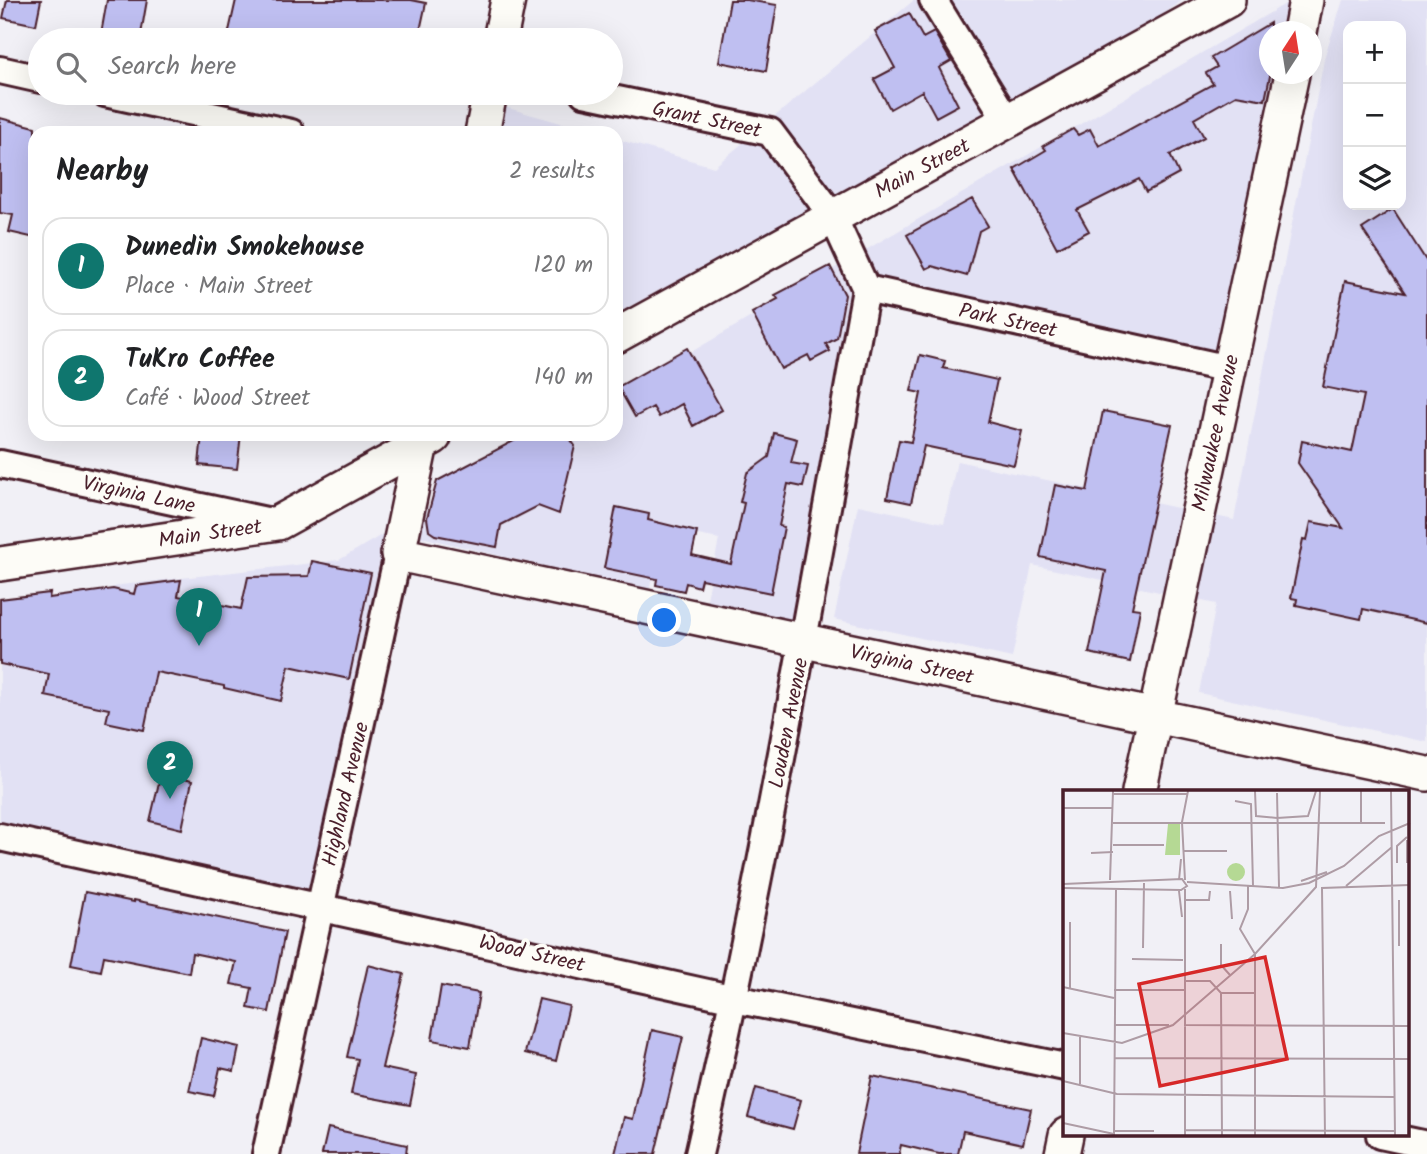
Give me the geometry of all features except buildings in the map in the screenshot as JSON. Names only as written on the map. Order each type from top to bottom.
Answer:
[{"type":"street","points":[[502,28],[508,0]]},
{"type":"street","points":[[933,0],[1008,122]]},
{"type":"street","name":"Main Street","points":[[623,332],[1228,0]]},
{"type":"street","points":[[1302,21],[1306,0]]},
{"type":"street","points":[[0,70],[28,76]]},
{"type":"street","name":"Milwaukee Avenue","points":[[1139,790],[1290,84]]},
{"type":"street","name":"Grant Street","points":[[623,101],[770,132],[832,215]]},
{"type":"street","points":[[161,105],[258,126]]},
{"type":"street","points":[[483,126],[488,105]]},
{"type":"street","points":[[832,215],[866,289]]},
{"type":"street","name":"Park Street","points":[[866,289],[1229,369]]},
{"type":"street","name":"Louden Avenue","points":[[699,1154],[735,999],[866,289]]},
{"type":"street","name":"Main Street","points":[[0,564],[278,523],[421,441]]},
{"type":"street","name":"Highland Avenue","points":[[266,1154],[398,554],[427,441]]},
{"type":"street","name":"Virginia Lane","points":[[0,464],[278,523]]},
{"type":"street","name":"Virginia Street","points":[[398,554],[1427,774]]},
{"type":"street","name":"Wood Street","points":[[0,837],[735,999],[1063,1067]]},
{"type":"street","points":[[1062,1154],[1066,1136]]},
{"type":"street","points":[[1385,1136],[1427,1145]]},
{"type":"shaded area","points":[[914,0],[918,0],[986,113],[835,195],[780,123],[773,118]]},
{"type":"shaded area","points":[[949,0],[1183,0],[1142,29],[1011,100]]},
{"type":"shaded area","points":[[1292,0],[1289,21],[1259,21],[1259,84],[1276,84],[1219,351],[875,276],[864,251]]},
{"type":"shaded area","points":[[1343,0],[1427,0],[1427,742],[1199,693],[1216,604],[1032,565],[1012,658],[834,619],[858,505],[944,523],[957,461],[1234,520],[1319,84],[1322,84],[1322,70]]},
{"type":"shaded area","points":[[501,106],[571,126],[497,126]]},
{"type":"shaded area","points":[[623,141],[714,167],[744,142],[762,146],[810,209],[623,310]]},
{"type":"shaded area","points":[[840,265],[853,292],[793,624],[706,604],[719,539],[662,528],[649,591],[421,537],[419,543],[414,542],[420,511],[540,441],[623,441],[623,392]]},
{"type":"shaded area","points":[[390,530],[310,889],[0,822],[0,621],[121,585],[339,560]]},
{"type":"place","name":"Dunedin Smokehouse","points":[[199,646]]},
{"type":"place","name":"TuKro Coffee","points":[[170,799]]}]
